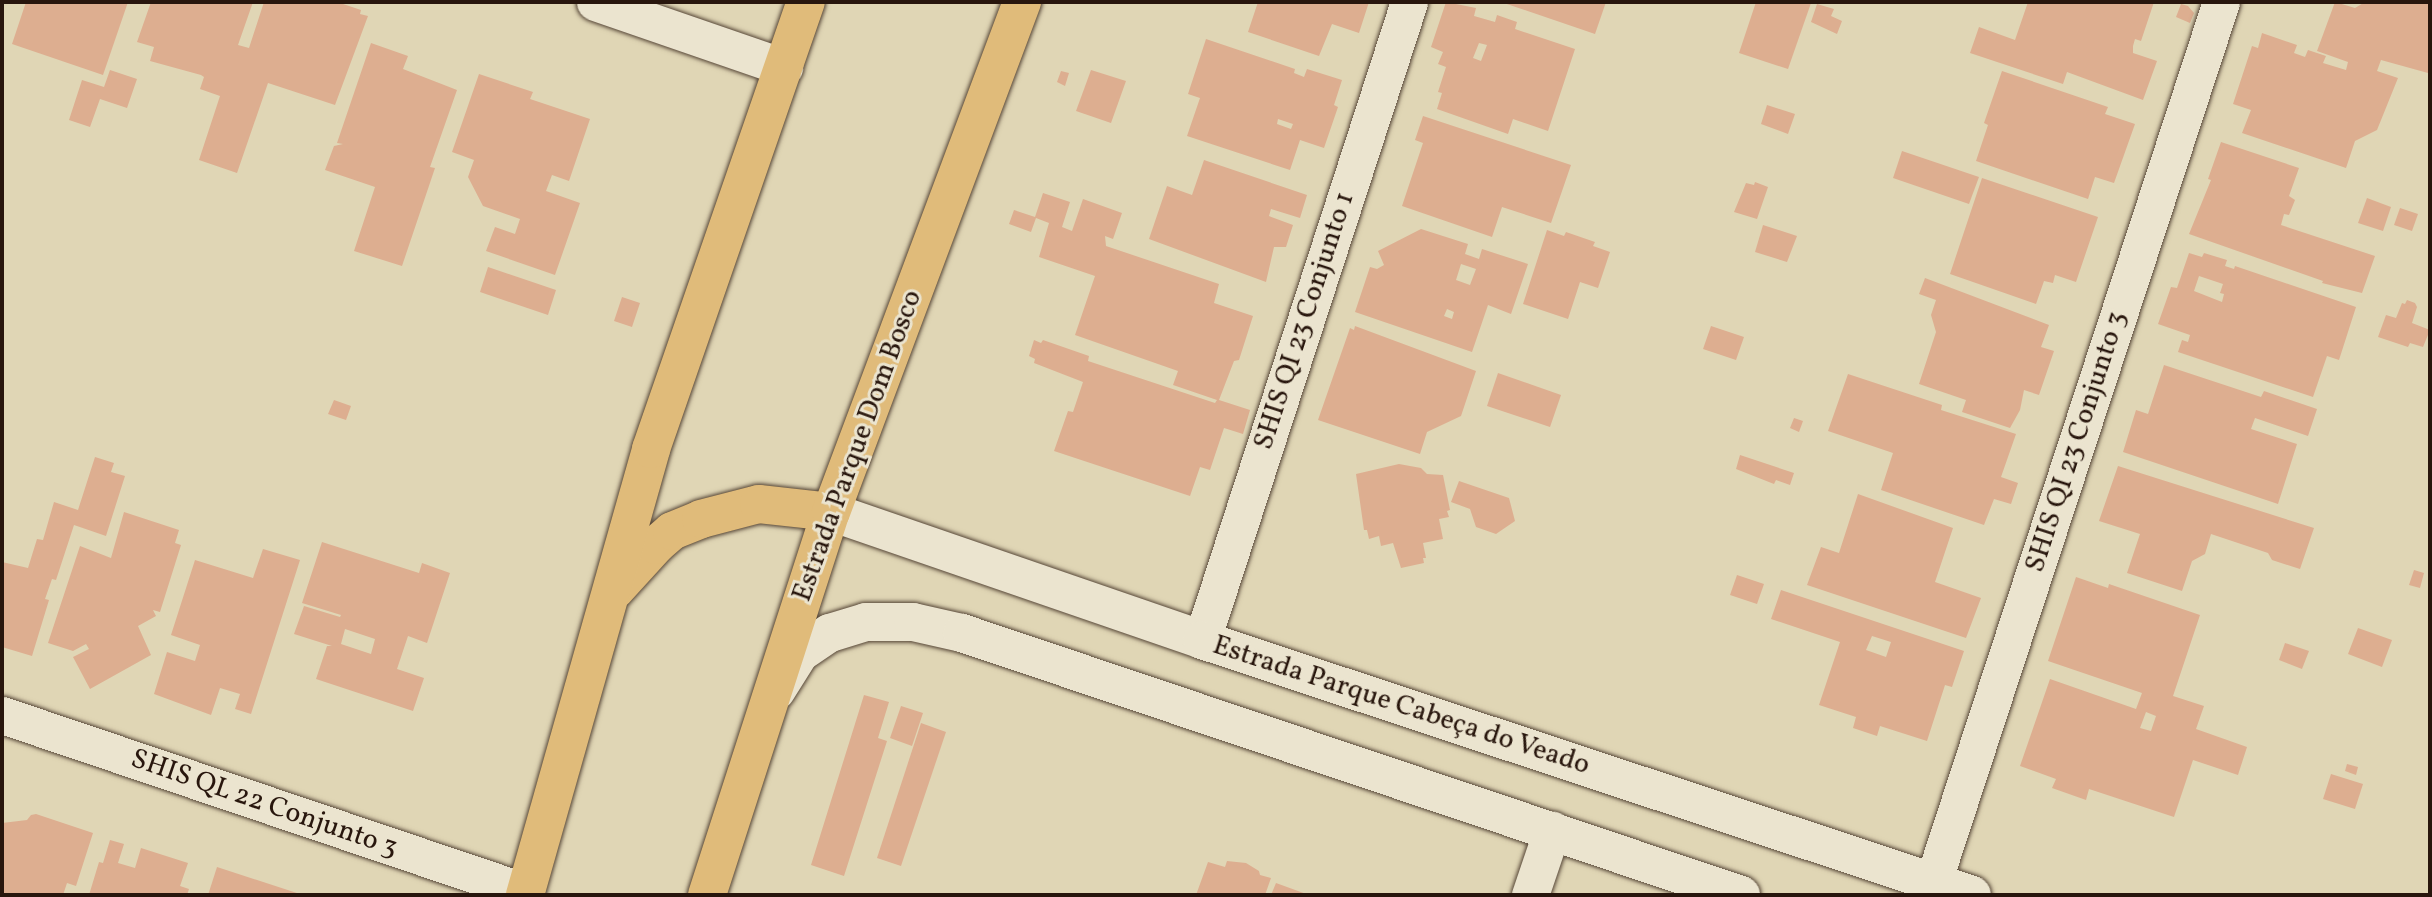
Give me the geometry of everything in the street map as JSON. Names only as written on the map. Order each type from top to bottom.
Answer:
[{"type":"main road","points":[[525,894],[654,440],[806,2]]},
{"type":"main road","name":"Estrada Parque Dom Bosco","points":[[707,895],[831,512],[1022,2]]},
{"type":"main road","points":[[608,598],[672,531],[701,519],[759,504],[831,512]]},
{"type":"main road","name":"Estrada Parque Cabeça do Veado","points":[[831,512],[1202,640],[1972,895]]},
{"type":"main road","points":[[767,704],[800,653],[830,632],[866,622],[913,622],[962,633],[1741,895]]},
{"type":"street","points":[[595,2],[784,67]]},
{"type":"street","name":"SHIS QI 23 Conjunto 1","points":[[1202,640],[1409,2]]},
{"type":"street","name":"SHIS QI 23 Conjunto 3","points":[[1933,882],[2221,2]]},
{"type":"street","name":"SHIS QL 22 Conjunto 3","points":[[2,715],[525,894]]},
{"type":"street","points":[[1530,895],[1552,830]]},
{"type":"building","points":[[26,2],[128,2],[103,75],[12,44]]},
{"type":"building","points":[[151,2],[253,2],[238,45],[249,48],[264,2],[337,2],[361,10],[360,14],[368,16],[335,105],[268,83],[237,173],[199,160],[220,96],[200,89],[204,77],[201,75],[150,61],[154,47],[137,42]]},
{"type":"building","points":[[1258,2],[1369,2],[1359,33],[1332,24],[1319,56],[1248,32]]},
{"type":"building","points":[[1446,2],[1476,8],[1474,16],[1495,22],[1497,15],[1517,22],[1515,29],[1575,49],[1548,131],[1513,119],[1508,134],[1437,109],[1442,93],[1438,92],[1446,67],[1438,64],[1443,52],[1431,47]],"holes":[[[1479,43],[1487,45],[1481,61],[1473,58]]]},
{"type":"building","points":[[1501,2],[1606,2],[1595,34]]},
{"type":"building","points":[[1756,2],[1811,3],[1788,69],[1739,53]]},
{"type":"building","points":[[2028,2],[2154,2],[2141,41],[2135,39],[2133,46],[2133,53],[2157,61],[2143,100],[2067,72],[2063,84],[1970,53],[1979,27],[2015,40]]},
{"type":"building","points":[[2335,2],[2355,8],[2365,2],[2430,2],[2428,73],[2381,60],[2377,71],[2398,78],[2377,130],[2355,141],[2346,168],[2242,133],[2251,110],[2233,104],[2252,46],[2258,48],[2262,33],[2297,45],[2294,53],[2305,57],[2308,50],[2326,56],[2323,63],[2346,70],[2348,62],[2317,51]]},
{"type":"building","points":[[1817,4],[1834,9],[1831,16],[1842,21],[1837,34],[1811,22]]},
{"type":"building","points":[[2181,4],[2188,6],[2194,13],[2190,23],[2176,17]]},
{"type":"building","points":[[1206,39],[1295,69],[1294,73],[1304,77],[1307,69],[1342,80],[1334,105],[1338,107],[1324,148],[1300,140],[1290,170],[1187,136],[1200,98],[1188,94]],"holes":[[[1278,119],[1293,124],[1291,129],[1277,124]]]},
{"type":"building","points":[[371,43],[408,56],[403,69],[457,90],[430,167],[435,168],[402,266],[354,251],[375,187],[325,170],[334,146],[343,144],[337,143]]},
{"type":"building","points":[[110,70],[137,79],[127,108],[100,99],[90,127],[69,120],[82,80],[104,87]]},
{"type":"building","points":[[1091,70],[1126,81],[1111,123],[1076,111]]},
{"type":"building","points":[[1061,71],[1069,73],[1065,86],[1057,82]]},
{"type":"building","points":[[2002,71],[2108,107],[2105,114],[2135,124],[2114,183],[2095,177],[2088,199],[1976,161],[1988,125],[1984,123]]},
{"type":"building","points":[[479,74],[533,92],[530,99],[590,119],[569,181],[552,175],[546,191],[580,203],[555,275],[486,251],[495,227],[515,234],[520,219],[483,206],[468,177],[474,160],[452,152]]},
{"type":"building","points":[[1767,105],[1795,114],[1788,134],[1761,124]]},
{"type":"building","points":[[1423,116],[1571,165],[1551,223],[1502,207],[1492,237],[1402,206],[1423,143],[1415,140]]},
{"type":"building","points":[[2221,142],[2299,168],[2289,196],[2295,200],[2289,215],[2284,214],[2281,225],[2375,256],[2362,293],[2322,283],[2323,281],[2189,234],[2211,180],[2208,179]]},
{"type":"building","points":[[1902,151],[1979,177],[1969,204],[1893,178]]},
{"type":"building","points":[[1204,160],[1307,195],[1300,218],[1271,209],[1269,216],[1293,225],[1286,247],[1274,247],[1266,282],[1149,239],[1167,186],[1192,195]]},
{"type":"building","points":[[1982,178],[2098,217],[2076,282],[2055,275],[2053,283],[2044,281],[2036,304],[1950,274]]},
{"type":"building","points":[[1755,182],[1768,187],[1757,219],[1734,212],[1746,183],[1754,185]]},
{"type":"building","points":[[1043,193],[1070,202],[1062,227],[1072,231],[1083,199],[1122,213],[1113,239],[1105,236],[1106,246],[1219,284],[1214,303],[1253,316],[1239,360],[1234,361],[1219,400],[1250,410],[1243,434],[1224,428],[1210,470],[1200,467],[1190,496],[1054,451],[1068,411],[1073,412],[1083,382],[1034,363],[1035,359],[1029,356],[1034,340],[1041,343],[1043,340],[1089,356],[1088,361],[1215,403],[1217,400],[1173,385],[1178,371],[1075,335],[1095,276],[1039,257],[1049,223],[1036,218],[1031,232],[1009,224],[1014,210],[1035,217]]},
{"type":"building","points":[[2367,198],[2391,207],[2383,231],[2358,223]]},
{"type":"building","points":[[2400,208],[2418,214],[2412,231],[2394,225]]},
{"type":"building","points":[[1763,225],[1797,236],[1787,262],[1755,252]]},
{"type":"building","points":[[1421,229],[1468,244],[1465,254],[1479,259],[1482,249],[1528,264],[1511,314],[1488,305],[1472,352],[1355,312],[1370,267],[1377,269],[1384,265],[1378,251]],"holes":[[[1461,264],[1476,269],[1470,285],[1456,280]],[[1447,309],[1454,312],[1452,319],[1444,316]]]},
{"type":"building","points":[[1547,230],[1564,236],[1566,232],[1595,242],[1593,246],[1610,252],[1598,288],[1580,282],[1568,319],[1523,304]]},
{"type":"building","points":[[2189,253],[2202,257],[2204,253],[2227,260],[2225,266],[2234,269],[2235,266],[2356,307],[2339,360],[2327,356],[2313,397],[2178,352],[2182,340],[2188,342],[2190,335],[2158,324],[2171,287],[2177,288]],"holes":[[[2199,276],[2223,284],[2220,293],[2224,294],[2222,302],[2194,291]]]},
{"type":"building","points":[[488,267],[556,290],[548,315],[480,292]]},
{"type":"building","points":[[1925,278],[2049,325],[2041,347],[2054,351],[2039,395],[2024,390],[2020,410],[2010,428],[1962,412],[1966,400],[1919,384],[1936,332],[1931,315],[1936,300],[1919,294]]},
{"type":"building","points":[[622,297],[640,303],[632,327],[614,321]]},
{"type":"building","points":[[2407,300],[2415,303],[2417,307],[2412,323],[2430,330],[2423,347],[2410,343],[2408,347],[2378,337],[2386,315],[2396,318],[2402,303],[2405,304]]},
{"type":"building","points":[[1355,326],[1476,371],[1461,416],[1427,432],[1420,454],[1318,420],[1350,328],[1354,330]]},
{"type":"building","points":[[1711,326],[1744,337],[1736,360],[1703,349]]},
{"type":"building","points":[[2164,365],[2261,397],[2264,391],[2317,409],[2308,436],[2255,418],[2251,429],[2297,444],[2278,504],[2123,452],[2136,410],[2148,414]]},
{"type":"building","points":[[1498,373],[1561,395],[1550,427],[1487,406]]},
{"type":"building","points":[[1848,374],[1942,405],[1941,410],[2016,434],[2001,477],[2018,483],[2011,504],[1994,499],[1984,525],[1881,490],[1893,453],[1828,431]]},
{"type":"building","points":[[334,400],[351,406],[346,420],[328,414]]},
{"type":"building","points":[[1794,418],[1803,421],[1799,432],[1790,428]]},
{"type":"building","points":[[1740,455],[1794,473],[1790,485],[1776,480],[1774,484],[1736,469]]},
{"type":"building","points":[[95,457],[114,463],[111,472],[125,476],[106,536],[74,525],[56,580],[52,579],[45,599],[49,600],[32,656],[2,647],[2,562],[28,568],[37,539],[43,540],[54,502],[78,510]]},
{"type":"building","points":[[1399,464],[1421,468],[1427,474],[1443,475],[1450,510],[1447,511],[1449,517],[1439,519],[1443,539],[1423,543],[1426,558],[1423,558],[1424,563],[1401,568],[1393,543],[1381,546],[1379,536],[1369,539],[1367,530],[1364,530],[1356,474]]},
{"type":"building","points":[[2118,466],[2314,528],[2300,569],[2272,560],[2268,553],[2211,534],[2205,554],[2192,561],[2182,591],[2127,573],[2140,534],[2099,521]]},
{"type":"building","points":[[1459,481],[1509,498],[1515,521],[1496,534],[1476,527],[1470,509],[1451,502]]},
{"type":"building","points":[[1858,494],[1953,528],[1935,582],[1981,598],[1966,638],[1807,585],[1821,547],[1839,553]]},
{"type":"building","points":[[124,512],[179,530],[175,543],[181,545],[160,612],[153,610],[156,616],[138,626],[151,655],[90,689],[73,657],[89,649],[86,644],[73,651],[48,643],[80,546],[111,558]]},
{"type":"building","points":[[322,542],[419,573],[422,563],[450,573],[427,643],[408,636],[397,669],[424,678],[413,711],[316,679],[327,646],[332,646],[294,634],[304,606],[340,617],[341,615],[302,603]],"holes":[[[345,629],[375,639],[371,654],[341,644]]]},
{"type":"building","points":[[263,549],[300,560],[251,714],[235,709],[240,694],[220,688],[211,715],[154,694],[167,652],[195,661],[200,645],[171,635],[195,560],[253,578]]},
{"type":"building","points":[[2414,570],[2424,573],[2420,588],[2409,585]]},
{"type":"building","points":[[1737,575],[1764,584],[1757,604],[1730,595]]},
{"type":"building","points":[[2076,577],[2108,588],[2109,584],[2200,615],[2173,696],[2204,706],[2196,729],[2247,747],[2238,775],[2193,760],[2174,817],[2089,789],[2086,800],[2052,788],[2056,779],[2020,766],[2050,679],[2136,709],[2142,693],[2048,661]],"holes":[[[2146,712],[2156,716],[2151,731],[2140,728]]]},
{"type":"building","points":[[1781,590],[1964,651],[1952,687],[1945,685],[1927,741],[1880,726],[1877,736],[1853,728],[1856,717],[1819,705],[1840,642],[1771,619]],"holes":[[[1872,636],[1891,642],[1886,657],[1866,650]]]},
{"type":"building","points":[[2358,628],[2392,640],[2382,667],[2348,654]]},
{"type":"building","points":[[2285,643],[2309,651],[2302,669],[2279,660]]},
{"type":"building","points":[[864,695],[889,702],[878,738],[887,741],[844,876],[811,865]]},
{"type":"building","points":[[901,706],[923,713],[912,746],[890,738]]},
{"type":"building","points":[[921,723],[946,732],[901,866],[877,858]]},
{"type":"building","points":[[2347,764],[2358,767],[2356,775],[2345,771]]},
{"type":"building","points":[[2331,774],[2363,784],[2355,809],[2323,799]]},
{"type":"building","points":[[36,814],[93,833],[76,886],[67,883],[63,895],[2,895],[2,823],[27,820]]},
{"type":"building","points":[[110,840],[124,844],[118,863],[135,868],[141,848],[188,863],[180,886],[189,889],[187,895],[89,895],[99,862],[103,863]]},
{"type":"building","points":[[1227,861],[1246,863],[1259,871],[1260,875],[1271,878],[1265,895],[1196,895],[1208,862],[1225,867]]},
{"type":"building","points":[[217,867],[303,895],[208,895]]},
{"type":"building","points":[[1276,883],[1309,895],[1271,895]]}]
